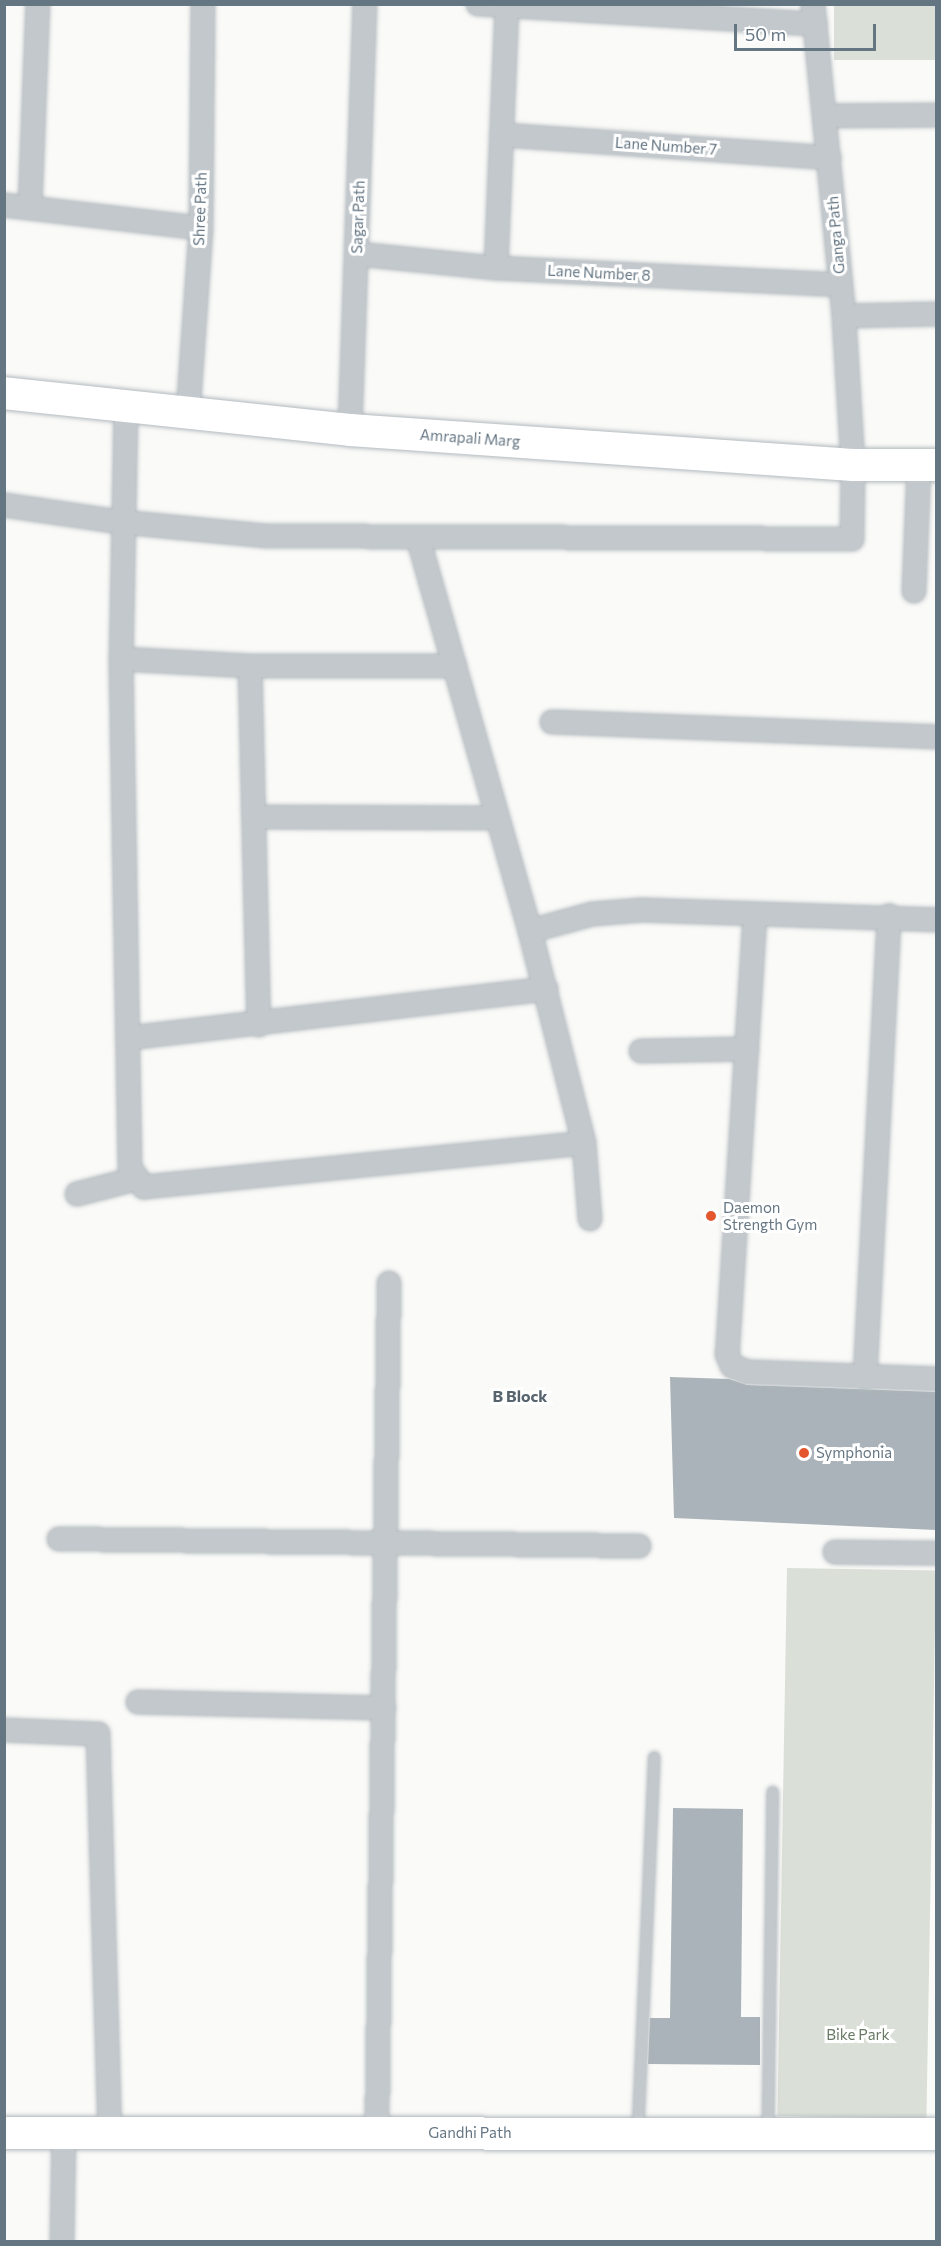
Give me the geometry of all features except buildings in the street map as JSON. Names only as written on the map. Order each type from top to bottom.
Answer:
[{"type":"street","points":[[30,208],[38,4]]},
{"type":"street","name":"Shree Path","points":[[188,414],[201,228],[203,4]]},
{"type":"street","name":"Sagar Path","points":[[350,430],[365,4]]},
{"type":"street","points":[[478,4],[814,14]]},
{"type":"street","points":[[496,268],[504,135],[507,6]]},
{"type":"street","name":"Ganga Path","points":[[418,538],[852,539],[853,465],[844,316],[814,14]]},
{"type":"street","points":[[825,116],[936,115]]},
{"type":"street","name":"Lane Number 7","points":[[504,135],[829,158]]},
{"type":"street","points":[[4,206],[201,228]]},
{"type":"street","name":"Lane Number 8","points":[[357,254],[496,268],[840,285]]},
{"type":"street","points":[[844,316],[936,314]]},
{"type":"street","name":"Amrapali Marg","points":[[4,393],[126,408],[350,430],[853,465],[928,465]]},
{"type":"street","points":[[126,408],[121,522],[121,659],[130,1168],[135,1179],[144,1187],[584,1143]]},
{"type":"street","points":[[915,591],[928,465]]},
{"type":"street","points":[[4,505],[121,522],[267,536],[418,538],[546,989],[584,1143],[590,1219]]},
{"type":"street","points":[[121,659],[250,666],[455,666]]},
{"type":"street","points":[[250,666],[259,1025]]},
{"type":"street","points":[[552,722],[936,737]]},
{"type":"street","points":[[254,817],[496,818]]},
{"type":"street","points":[[530,931],[592,914],[642,910],[755,915],[889,916],[936,920]]},
{"type":"street","points":[[755,915],[727,1354],[732,1366],[748,1372],[936,1379]]},
{"type":"street","points":[[865,1378],[889,916]]},
{"type":"street","points":[[129,1038],[259,1025],[546,989]]},
{"type":"street","points":[[641,1051],[747,1049]]},
{"type":"street","points":[[76,1194],[135,1179]]},
{"type":"street","points":[[377,2132],[388,1544],[389,1283]]},
{"type":"street","points":[[59,1539],[639,1546]]},
{"type":"street","points":[[835,1552],[936,1553]]},
{"type":"street","points":[[138,1702],[384,1708]]},
{"type":"street","points":[[4,1730],[98,1734],[110,2133]]},
{"type":"street","points":[[62,2241],[64,2132]]},
{"type":"street","name":"Gandhi Path","points":[[4,2133],[936,2134]]},
{"type":"lane","points":[[637,2133],[654,1757]]},
{"type":"lane","points":[[768,2134],[773,1792]]},
{"type":"green space","points":[[834,5],[936,5],[936,60],[834,60]]},
{"type":"green space","name":"Bike Park","points":[[787,1568],[936,1571],[926,2119],[777,2116]]},
{"type":"place","name":"Daemon Strength Gym","points":[[711,1216]]},
{"type":"place","name":"Symphonia","points":[[804,1453]]},
{"type":"district","name":"B Block","points":[[520,1396]]}]
